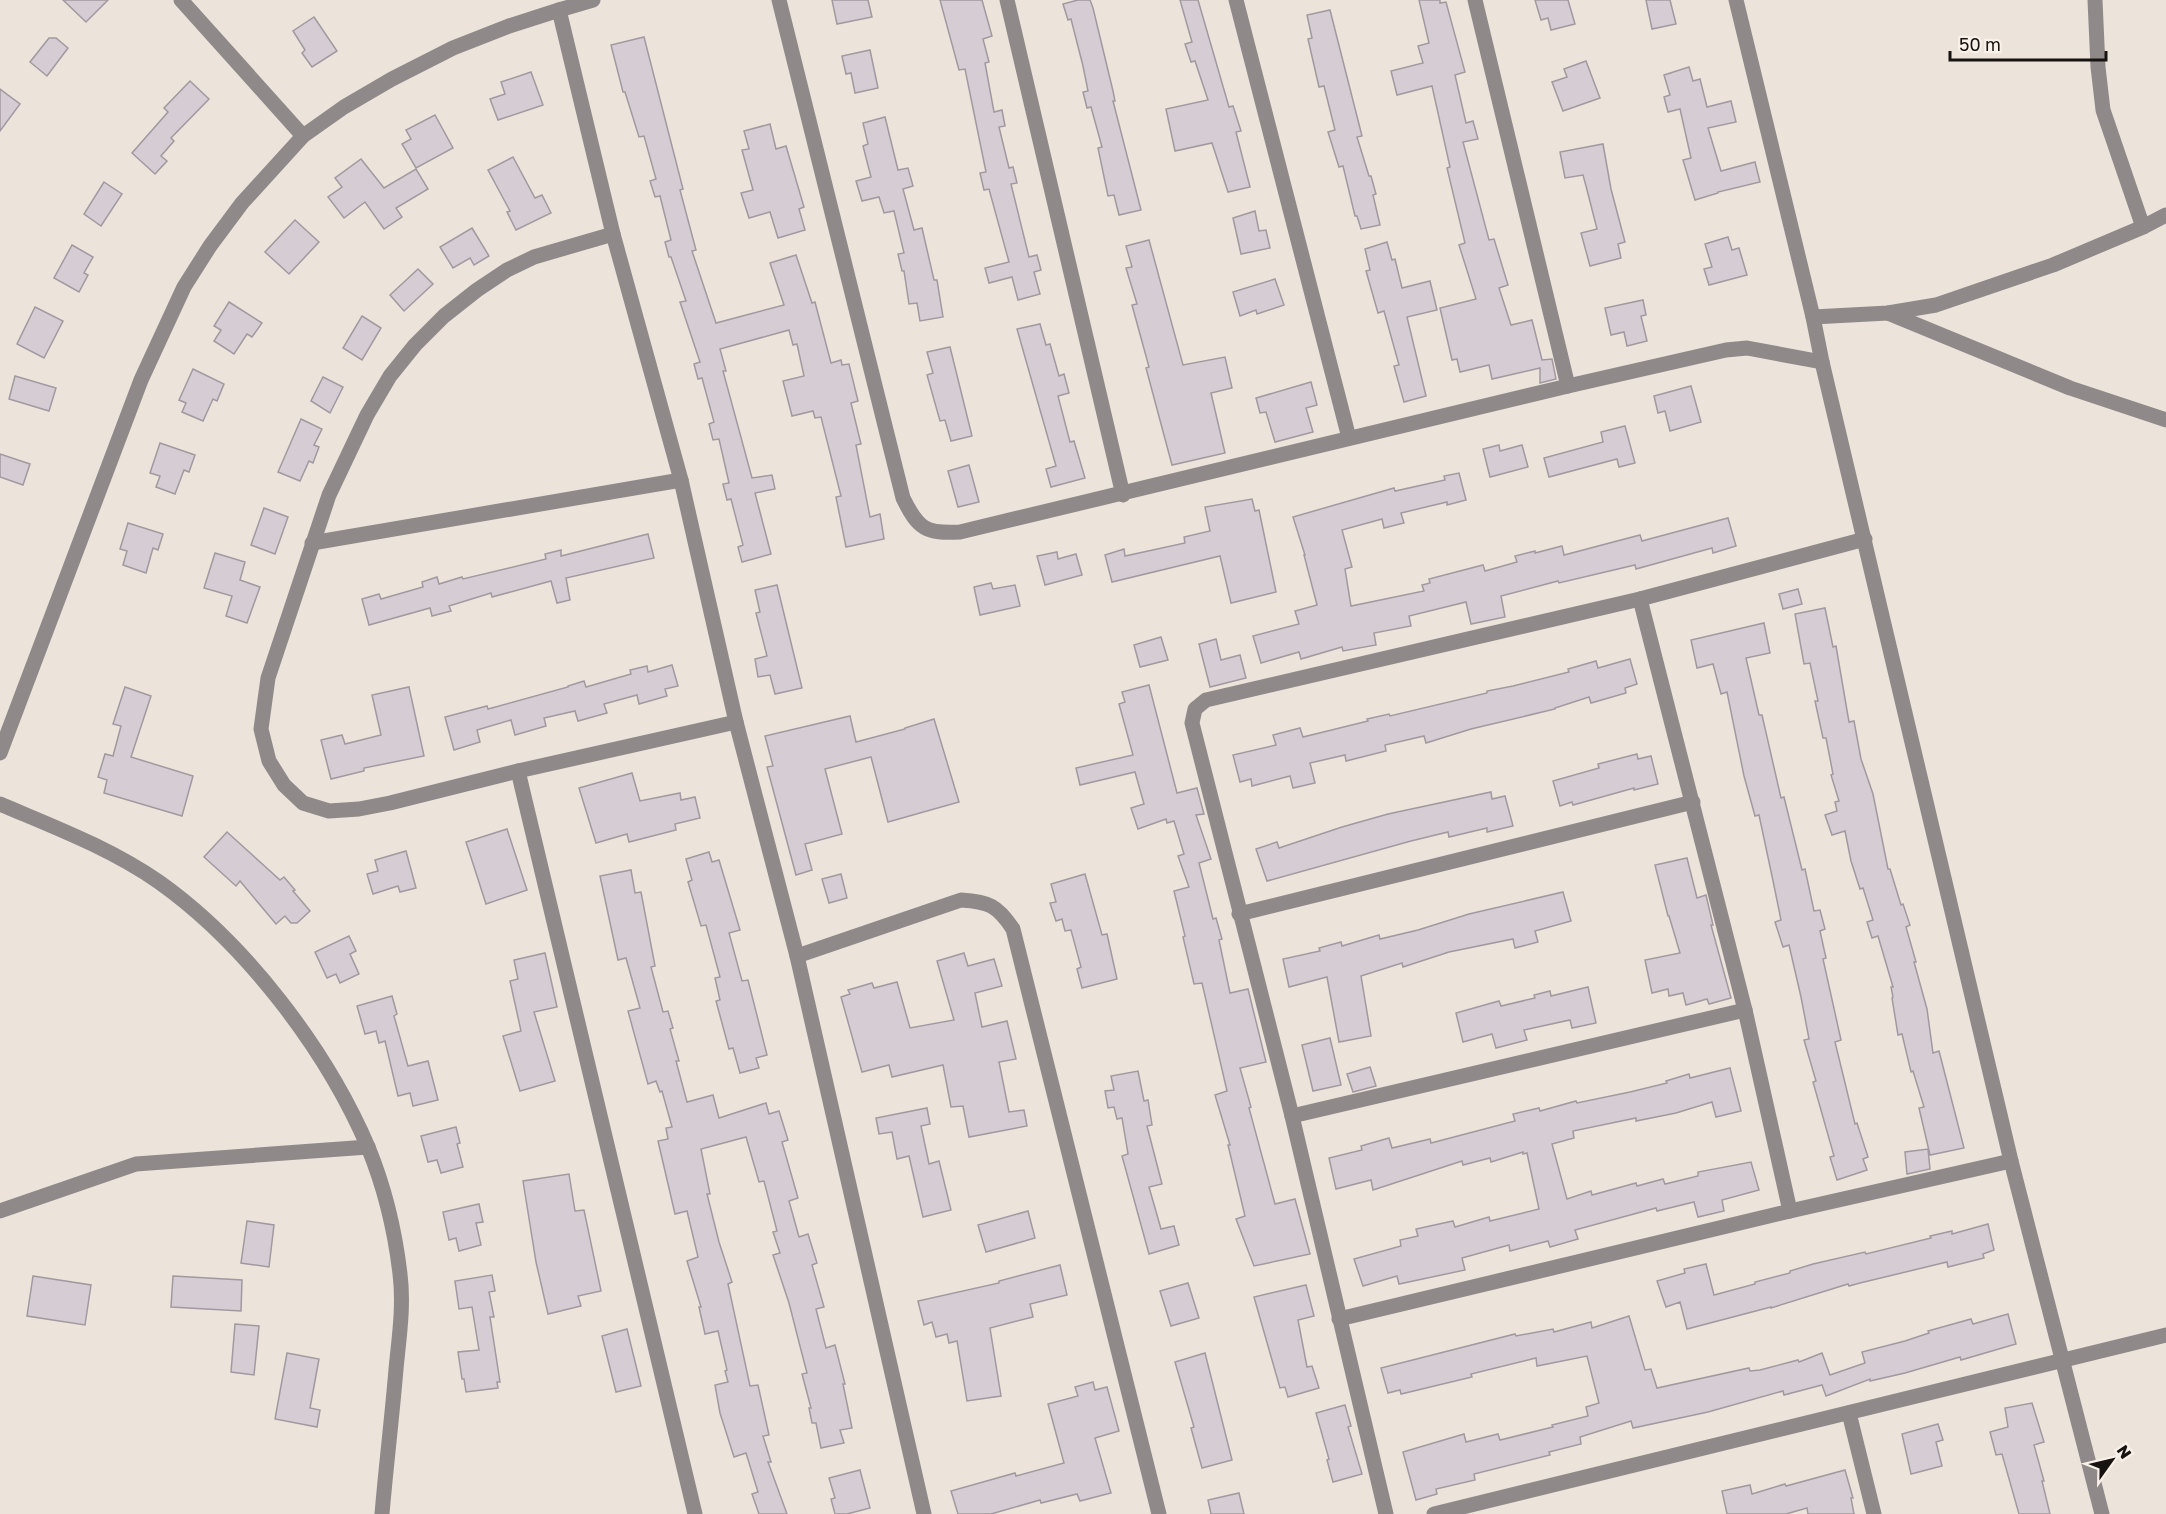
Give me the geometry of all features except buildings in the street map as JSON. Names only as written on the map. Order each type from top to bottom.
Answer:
[{"type":"street","points":[[181,0],[303,136]]},
{"type":"street","points":[[0,753],[141,380],[161,334],[184,286],[242,203],[303,136],[344,107],[392,79],[453,48],[509,26],[593,0]]},
{"type":"street","points":[[778,0],[903,498],[912,516],[926,530],[944,533],[960,532],[1726,350],[1747,348],[1822,362]]},
{"type":"street","points":[[1007,0],[1123,495]]},
{"type":"street","points":[[1236,0],[1349,438]]},
{"type":"street","points":[[1475,0],[1568,386]]},
{"type":"street","points":[[1736,0],[1813,316],[2011,1161],[2102,1514]]},
{"type":"street","points":[[2095,0],[2097,68],[2103,110],[2143,227]]},
{"type":"street","points":[[559,10],[613,234],[681,480],[736,722],[797,956],[924,1514]]},
{"type":"street","points":[[1813,316],[1888,313],[1936,304],[2053,265],[2166,215]]},
{"type":"street","points":[[613,234],[534,257],[507,270],[444,316],[415,345],[390,376],[367,415],[328,495],[268,678],[261,729],[269,761],[284,785],[303,802],[329,811],[360,809],[736,722]]},
{"type":"street","points":[[1888,313],[2070,388],[2166,420]]},
{"type":"street","points":[[312,543],[681,480]]},
{"type":"street","points":[[1386,1514],[1292,1116],[1192,723],[1195,709],[1206,700],[1640,599],[1865,539]]},
{"type":"street","points":[[1640,599],[1745,1010],[1790,1210]]},
{"type":"street","points":[[518,771],[695,1514]]},
{"type":"street","points":[[1239,914],[1693,802]]},
{"type":"street","points":[[0,804],[79,837],[122,859],[158,881],[190,906],[223,936],[271,989],[311,1044],[340,1093],[368,1147],[386,1206],[400,1276],[401,1317],[382,1514]]},
{"type":"street","points":[[797,956],[961,900],[983,901],[1002,912],[1013,929],[1159,1514]]},
{"type":"street","points":[[1292,1116],[1745,1010]]},
{"type":"street","points":[[0,1211],[136,1164],[368,1147]]},
{"type":"street","points":[[1340,1319],[1790,1210],[2011,1161]]},
{"type":"street","points":[[1434,1514],[2166,1335]]},
{"type":"street","points":[[1849,1413],[1874,1514]]}]
